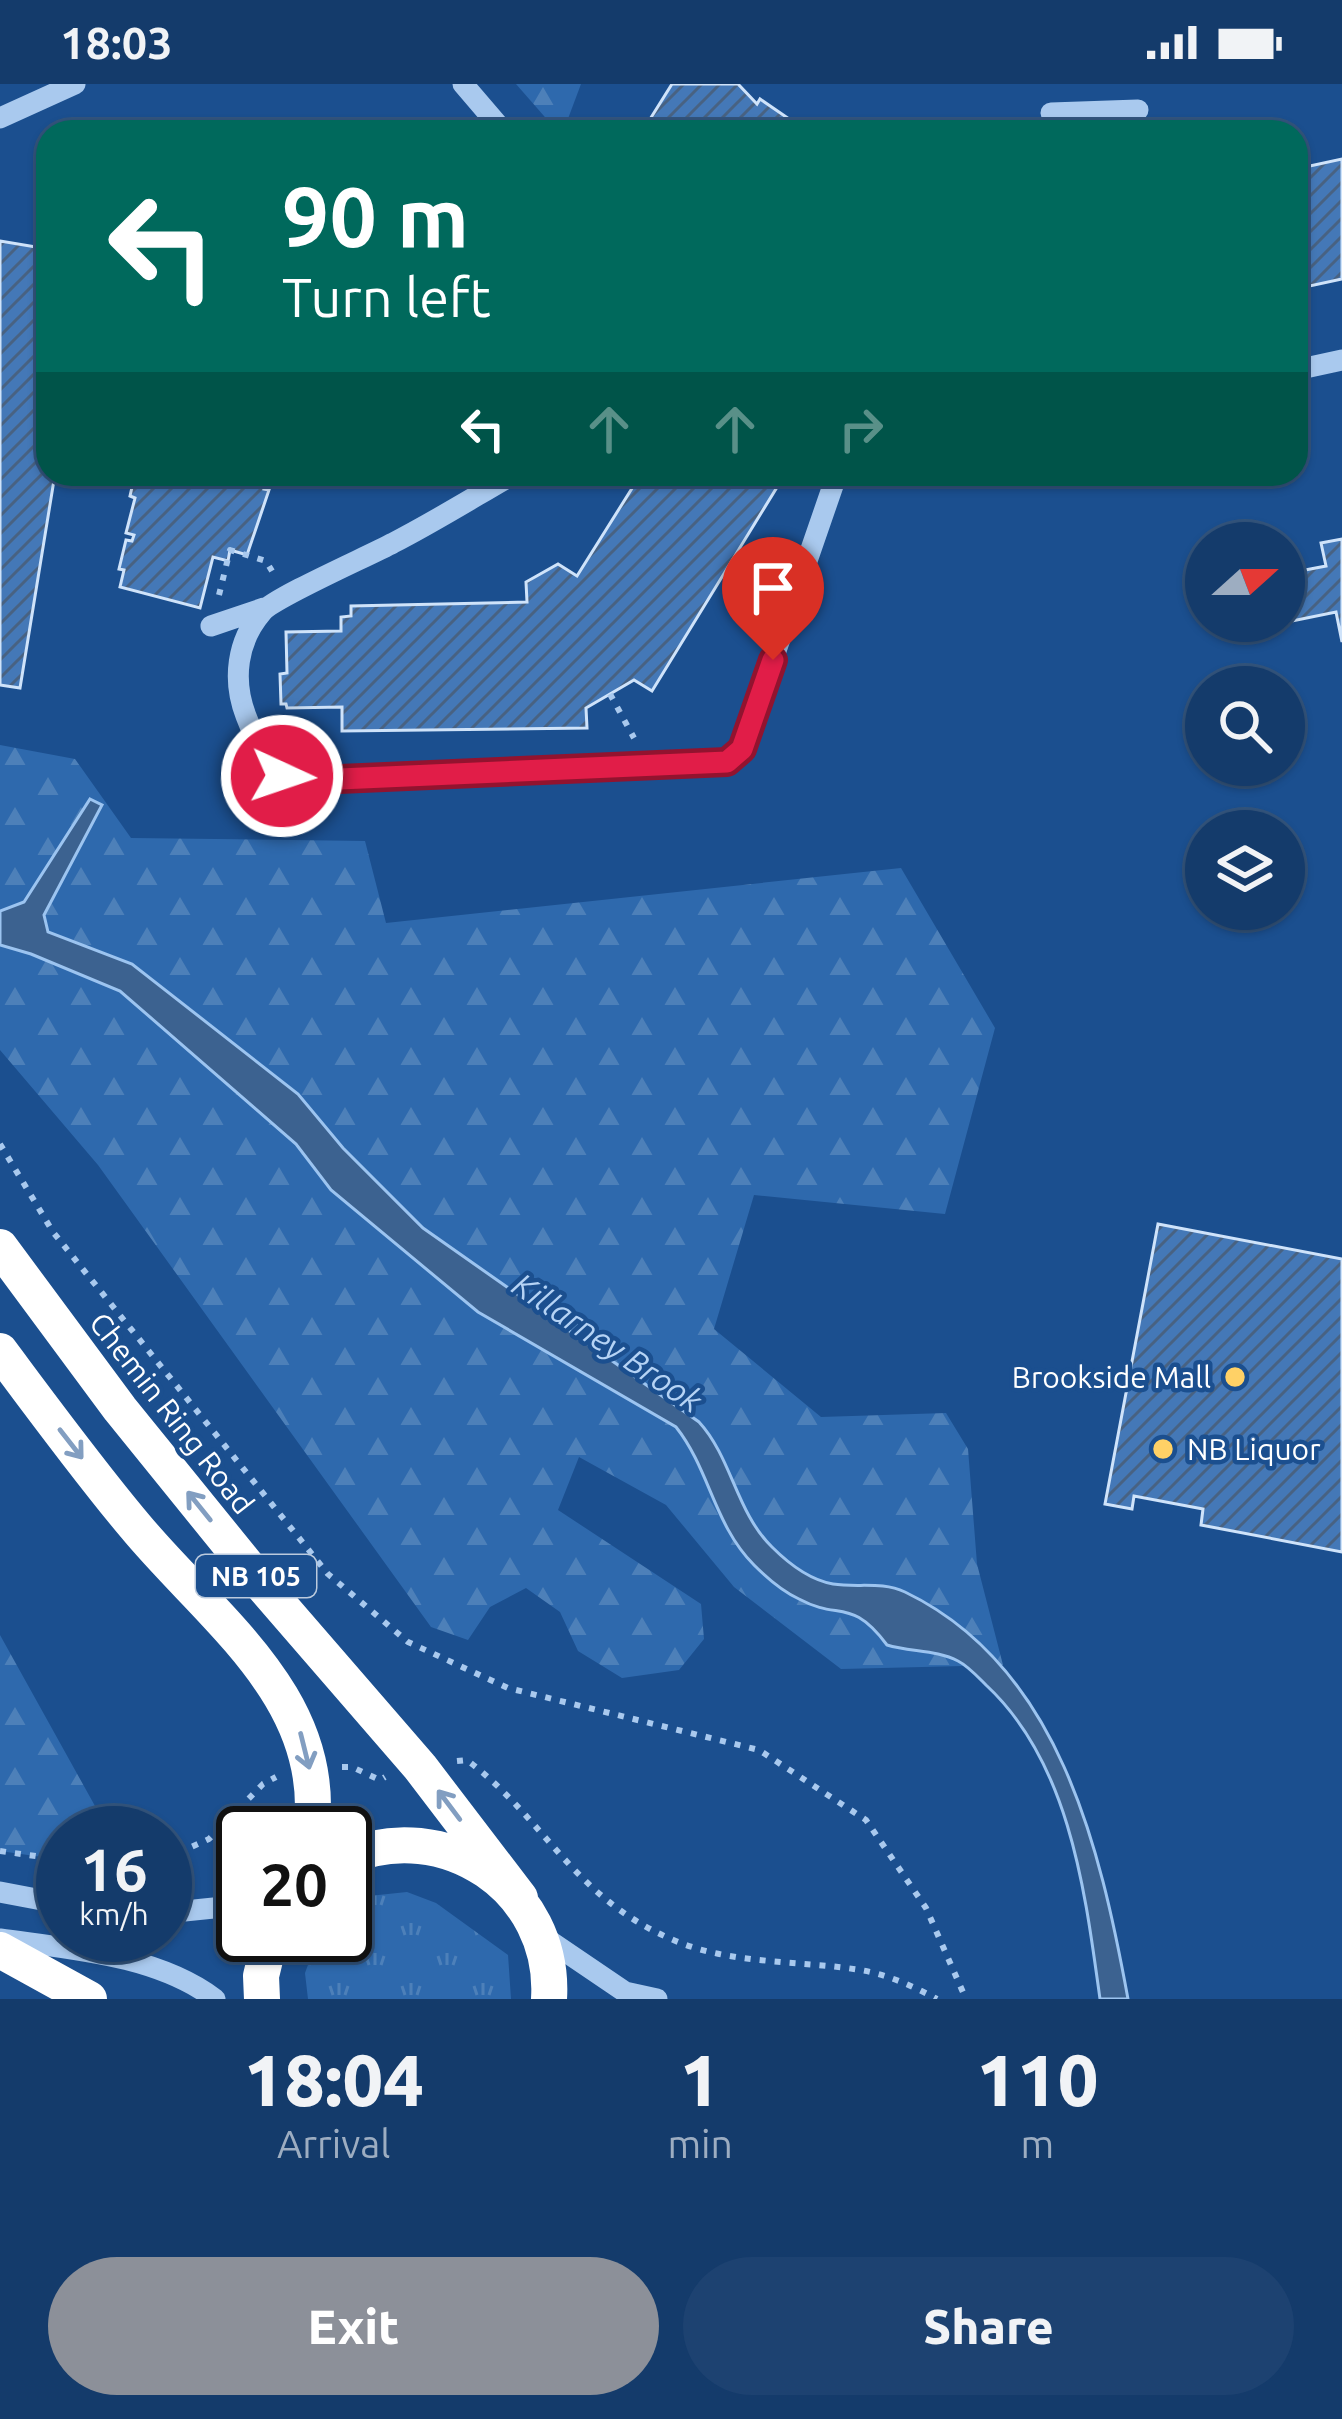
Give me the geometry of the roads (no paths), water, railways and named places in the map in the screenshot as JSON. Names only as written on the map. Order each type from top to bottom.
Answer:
[{"type":"highway","name":"Chemin Ring Road","points":[[0,1247],[120,1409],[420,1767],[520,1898]]},
{"type":"highway","name":"NB 105","points":[[0,1351],[135,1527],[276,1682],[298,1724],[310,1769],[311,1806]]},
{"type":"highway","points":[[372,1847],[409,1843],[451,1850],[489,1869],[520,1898],[541,1936],[550,1977],[549,1999]]},
{"type":"highway","points":[[0,1950],[89,1999]]},
{"type":"highway","points":[[262,1999],[264,1962]]},
{"type":"street","points":[[0,118],[75,84]]},
{"type":"street","points":[[463,84],[494,120]]},
{"type":"street","points":[[1051,113],[1138,110]]},
{"type":"street","points":[[1308,367],[1342,360]]},
{"type":"street","points":[[211,626],[264,608],[493,486]]},
{"type":"street","points":[[264,608],[240,649],[238,684],[244,713],[260,746],[282,776],[294,781],[727,762],[742,749],[833,486]]},
{"type":"street","points":[[0,1892],[36,1899]]},
{"type":"street","points":[[541,1936],[625,1992],[657,1999]]},
{"type":"street","points":[[0,1940],[74,1949],[152,1968],[214,1999]]},
{"type":"place","name":"Brookside Mall","points":[[1235,1377]]},
{"type":"place","name":"NB Liquor","points":[[1163,1449]]},
{"type":"water label","name":"Killarney Brook","points":[[608,1342]]}]
